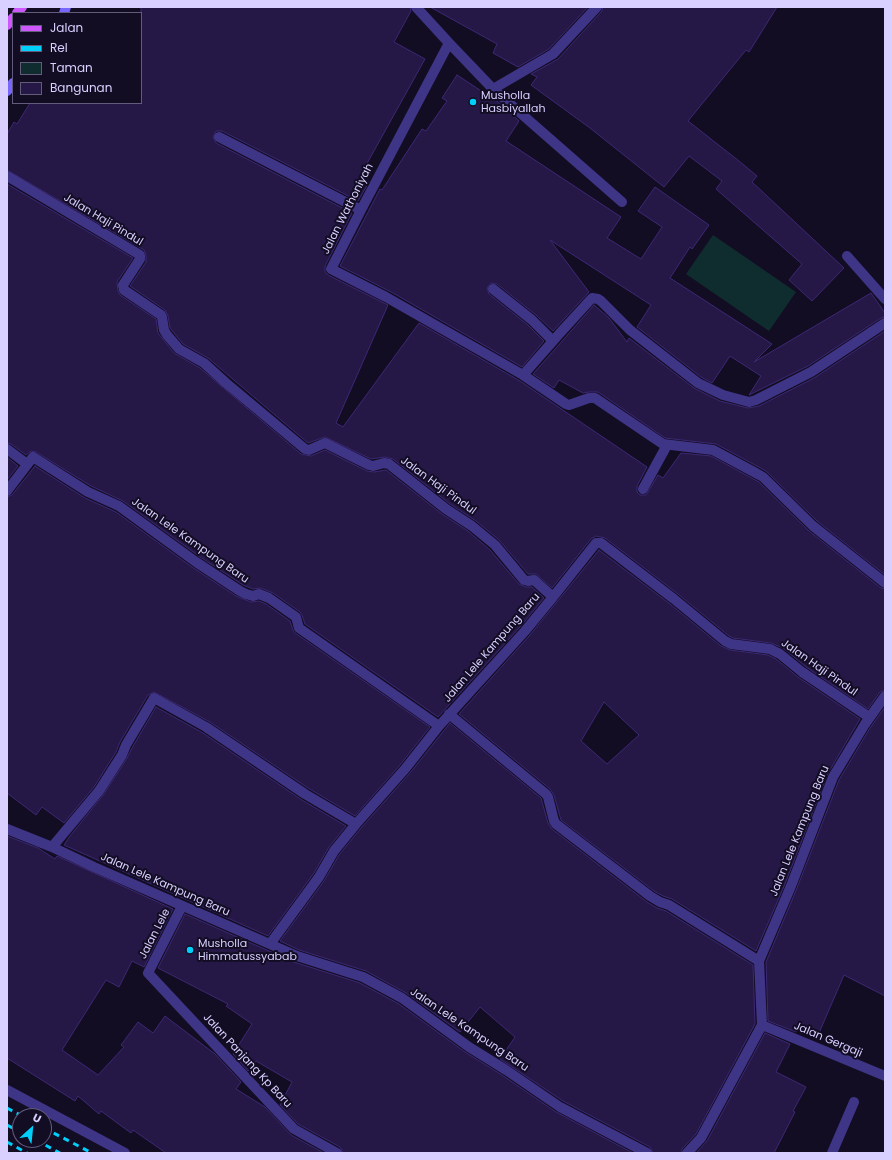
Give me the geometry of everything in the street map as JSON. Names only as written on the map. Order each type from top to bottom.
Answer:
[{"type":"street","points":[[416,7],[493,89],[622,202]]},
{"type":"street","points":[[493,89],[553,54],[597,7]]},
{"type":"street","name":"Jalan Wathoniyah","points":[[449,43],[331,268],[332,270],[386,296],[523,375]]},
{"type":"street","points":[[219,137],[361,210]]},
{"type":"street","name":"Jalan Haji Pindul","points":[[7,176],[140,255],[140,259],[123,285],[124,290],[162,316],[164,330],[179,349],[204,363],[305,449],[309,450],[325,443],[369,466],[384,463],[389,464],[495,545],[524,580],[534,580],[553,597],[596,543],[601,543],[674,599],[725,641],[731,644],[770,649],[780,654],[802,672],[869,717]]},
{"type":"street","points":[[847,256],[885,299]]},
{"type":"street","points":[[493,289],[532,320],[553,341]]},
{"type":"street","points":[[885,323],[811,372],[756,400],[749,402],[723,394],[698,383],[630,330],[598,299],[592,298],[523,375],[569,405],[589,398],[595,398],[658,441],[667,445],[713,450],[759,474],[813,526],[885,583]]},
{"type":"street","points":[[643,489],[667,445]]},
{"type":"street","points":[[7,449],[27,464],[7,491]]},
{"type":"street","name":"Jalan Lele Kampung Baru","points":[[27,464],[33,458],[88,492],[119,506],[196,562],[240,591],[253,596],[259,594],[269,598],[296,617],[299,628],[439,726]]},
{"type":"street","name":"Jalan Lele Kampung Baru","points":[[270,944],[318,877],[334,851],[356,824],[405,769],[449,714],[525,631],[553,597]]},
{"type":"street","name":"Jalan Lele Kampung Baru","points":[[762,1025],[759,960],[791,886],[833,777],[869,717],[885,696]]},
{"type":"street","points":[[52,847],[99,791],[122,755],[154,698],[206,727],[256,759],[305,794],[356,824]]},
{"type":"street","name":"Jalan Lele Kampung Baru","points":[[449,714],[546,794],[556,824],[650,896],[669,905],[759,960]]},
{"type":"street","name":"Jalan Lele Kampung Baru","points":[[7,829],[52,847],[297,956],[363,977],[402,998],[469,1047],[560,1107],[647,1153]]},
{"type":"street","name":"Jalan Lele","points":[[148,973],[182,906]]},
{"type":"street","name":"Jalan Panjang Kp Baru","points":[[148,973],[294,1129],[337,1153]]},
{"type":"street","points":[[686,1153],[701,1138],[762,1025]]},
{"type":"street","name":"Jalan Gergaji","points":[[762,1025],[885,1076]]},
{"type":"street","points":[[7,1090],[124,1153]]},
{"type":"street","points":[[832,1153],[854,1102]]},
{"type":"green space","points":[[713,235],[796,292],[769,331],[686,274]]},
{"type":"building","points":[[141,7],[410,7],[411,11],[394,42],[425,59],[360,176],[369,182],[358,201],[222,131],[216,131],[213,137],[216,143],[352,213],[325,266],[325,272],[328,275],[388,305],[336,423],[343,427],[419,323],[520,381],[647,467],[637,486],[637,492],[640,495],[646,495],[658,475],[663,478],[681,453],[711,456],[759,482],[809,531],[881,588],[885,589],[885,690],[880,692],[868,709],[806,667],[783,648],[771,643],[733,638],[729,636],[678,594],[605,538],[596,536],[591,539],[552,588],[536,574],[528,574],[499,540],[393,459],[385,457],[371,459],[325,437],[308,443],[208,358],[183,344],[170,328],[168,316],[165,310],[130,286],[146,262],[144,250],[7,170],[7,134],[14,122],[17,124],[29,104],[142,104]]},
{"type":"building","points":[[430,7],[588,7],[549,49],[518,67],[493,53],[497,44]]},
{"type":"building","points":[[603,7],[777,7],[749,52],[746,50],[688,121],[757,176],[752,182],[844,268],[812,301],[789,280],[802,264],[716,189],[722,181],[689,156],[664,187],[590,128],[531,85],[537,77],[531,74],[558,59],[602,11]]},
{"type":"building","points":[[457,75],[498,102],[519,121],[506,141],[621,217],[607,238],[641,259],[662,227],[638,211],[655,187],[709,225],[692,249],[690,247],[670,278],[772,344],[754,362],[871,293],[885,313],[885,317],[881,318],[808,366],[749,395],[761,376],[730,356],[712,383],[701,377],[637,327],[651,305],[550,240],[589,292],[553,331],[536,315],[497,284],[491,283],[487,288],[489,294],[528,325],[544,341],[522,367],[393,293],[340,266],[380,189],[382,190],[422,129],[426,131],[447,101],[442,98]]},
{"type":"building","points":[[7,184],[133,258],[117,282],[120,295],[156,319],[158,333],[174,353],[200,368],[301,454],[311,456],[325,450],[367,471],[374,472],[386,470],[442,514],[468,531],[490,550],[519,584],[526,587],[532,587],[544,598],[520,627],[438,717],[305,624],[300,612],[273,593],[261,588],[253,589],[243,585],[200,557],[123,501],[91,486],[36,452],[31,451],[26,455],[11,444],[7,443]]},
{"type":"building","points":[[594,305],[609,318],[627,342],[629,338],[694,388],[720,401],[748,408],[759,406],[814,378],[885,331],[885,575],[817,521],[766,471],[716,444],[665,438],[598,392],[583,393],[559,380],[554,388],[533,374]]},
{"type":"building","points":[[7,457],[18,466],[7,480]]},
{"type":"building","points":[[35,466],[85,498],[116,512],[192,567],[236,596],[251,602],[259,601],[266,604],[290,621],[295,633],[430,727],[400,765],[355,816],[308,788],[210,722],[154,692],[148,695],[120,742],[116,752],[94,787],[64,823],[42,807],[36,815],[7,793],[7,497],[12,495]]},
{"type":"building","points":[[599,550],[670,604],[721,646],[730,650],[768,655],[776,659],[798,677],[860,719],[827,775],[785,884],[756,951],[672,899],[654,891],[561,820],[554,795],[550,789],[459,714],[530,635]],"holes":[[[604,702],[639,735],[607,764],[581,741]]]},
{"type":"building","points":[[156,707],[203,733],[302,800],[346,826],[329,847],[314,873],[268,936],[64,845],[104,794],[127,758]]},
{"type":"building","points":[[885,707],[885,996],[844,975],[819,1033],[801,1023],[796,1032],[768,1021],[766,962],[797,888],[839,780],[870,728]]},
{"type":"building","points":[[450,723],[541,798],[548,823],[552,829],[647,902],[666,911],[753,965],[755,1024],[696,1134],[682,1149],[681,1153],[653,1153],[650,1147],[563,1101],[500,1059],[515,1037],[480,1007],[460,1032],[406,993],[366,971],[299,950],[280,941],[324,881],[339,855],[410,773]]},
{"type":"building","points":[[7,836],[38,848],[55,859],[57,856],[173,909],[144,967],[132,961],[119,987],[106,980],[62,1050],[98,1075],[124,1047],[121,1045],[138,1022],[153,1033],[165,1016],[215,1054],[241,1082],[236,1089],[265,1107],[291,1135],[324,1153],[166,1153],[133,1130],[131,1133],[101,1111],[99,1114],[78,1096],[75,1101],[7,1058]]},
{"type":"building","points":[[185,914],[294,962],[360,983],[399,1004],[465,1052],[556,1112],[633,1153],[343,1153],[340,1147],[298,1124],[280,1105],[292,1082],[256,1061],[248,1071],[233,1054],[252,1024],[226,1006],[228,1004],[158,968]]},
{"type":"building","points":[[765,1033],[790,1044],[776,1072],[806,1087],[793,1111],[795,1112],[774,1153],[696,1153],[707,1141]]},
{"type":"railway","points":[[7,1108],[12,1111]]},
{"type":"railway","points":[[7,1125],[12,1128]]},
{"type":"railway","points":[[52,1132],[92,1153]]},
{"type":"railway","points":[[7,1142],[27,1153]]},
{"type":"railway","points":[[51,1148],[60,1153]]},
{"type":"place","name":"Musholla Hasbiyallah","points":[[473,102]]},
{"type":"place","name":"Musholla Himmatussyabab","points":[[190,950]]}]
